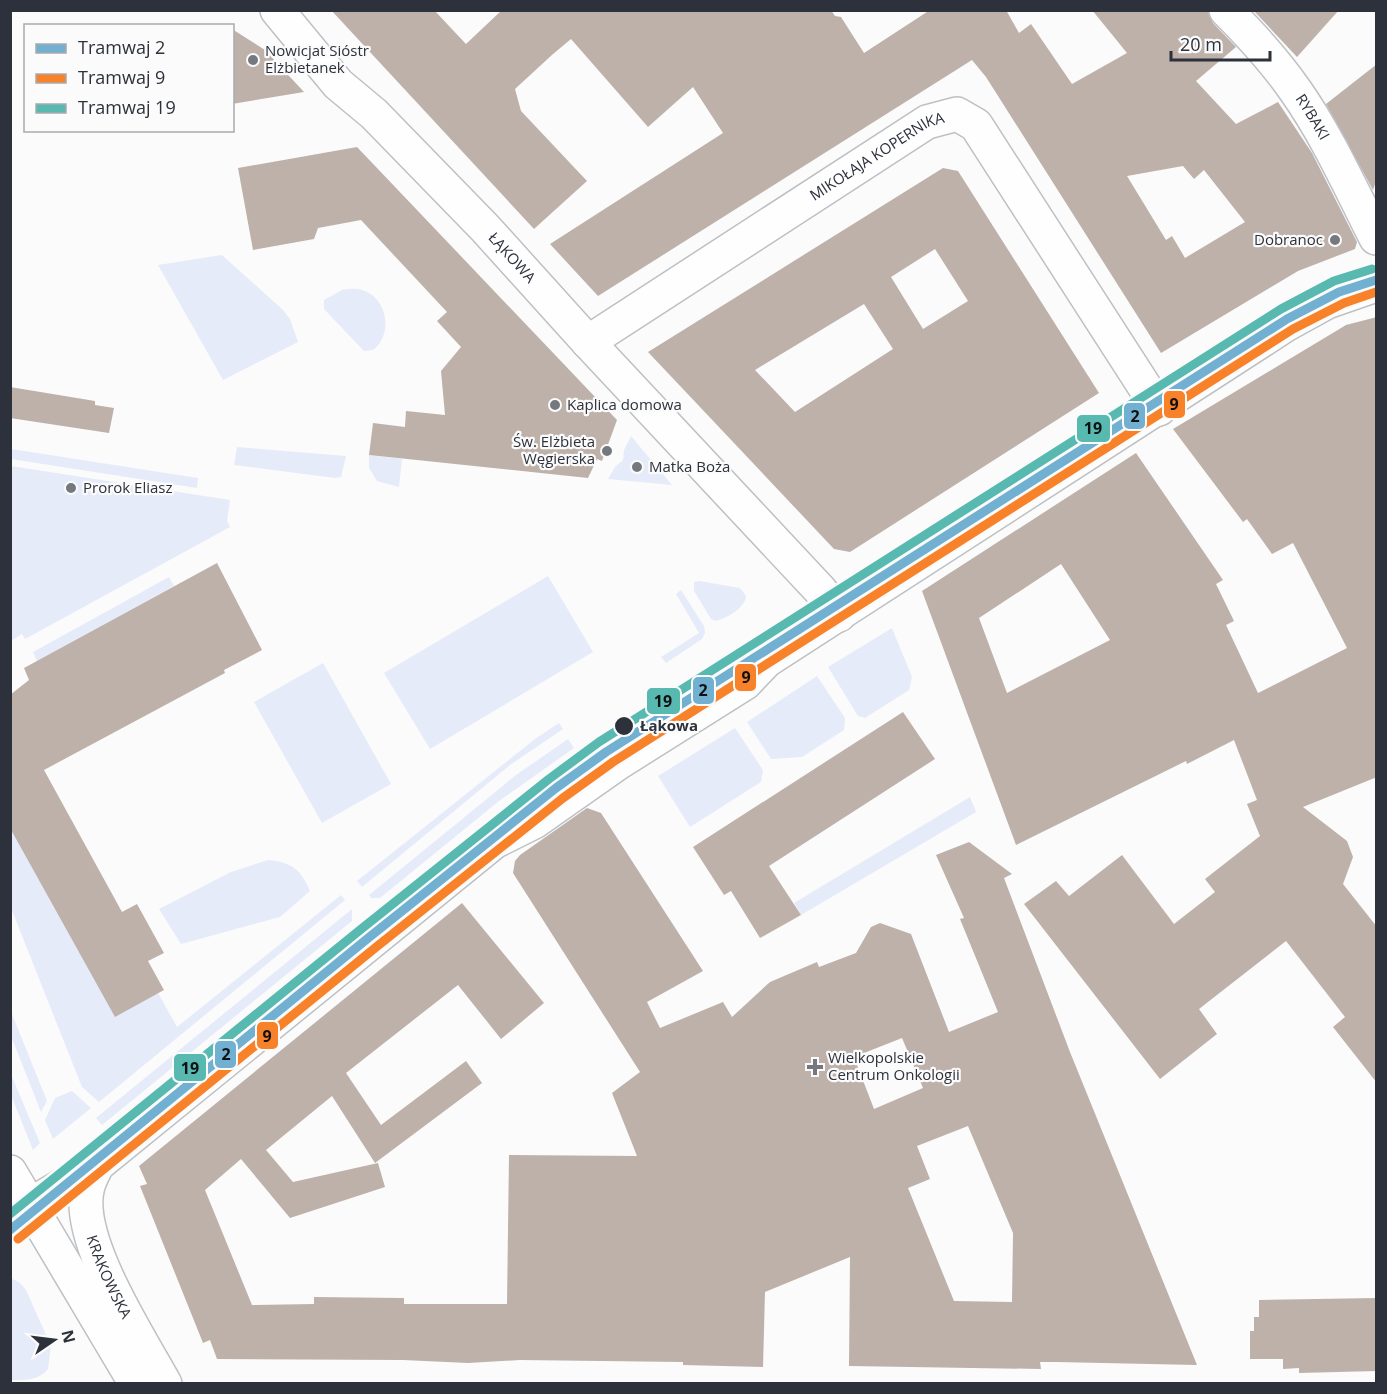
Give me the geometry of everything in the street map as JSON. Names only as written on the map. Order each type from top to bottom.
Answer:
[{"type":"street","name":"ŁĄKOWA","points":[[277,10],[338,84],[374,114],[485,228],[588,342],[820,590],[839,615]]},
{"type":"street","name":"RYBAKI","points":[[1226,10],[1277,64],[1296,91],[1315,121],[1377,238]]},
{"type":"street","name":"MIKOŁAJA KOPERNIKA","points":[[588,342],[927,122],[957,114],[976,124],[1159,409]]},
{"type":"street","points":[[30,1205],[97,1165],[494,842],[534,822],[618,763],[746,682],[766,662],[1314,308],[1377,285]]},
{"type":"street","name":"KRAKOWSKA","points":[[97,1165],[87,1188],[88,1230],[97,1257],[165,1383]]},
{"type":"street","name":"KRAKOWSKA","points":[[10,1172],[136,1383]]},
{"type":"shaded area","points":[[222,255],[283,310],[290,319],[298,342],[223,380],[158,265]]},
{"type":"shaded area","points":[[355,289],[371,294],[382,308],[385,317],[384,335],[373,350],[364,351],[324,309],[324,300],[342,290]]},
{"type":"shaded area","points":[[631,436],[672,485],[608,479],[615,467],[623,460],[624,450]]},
{"type":"shaded area","points":[[237,447],[346,456],[341,477],[335,478],[234,465]]},
{"type":"shaded area","points":[[11,449],[198,478],[197,488],[11,459]]},
{"type":"shaded area","points":[[369,455],[402,459],[399,487],[377,481],[369,468]]},
{"type":"shaded area","points":[[11,466],[230,500],[227,521],[230,527],[25,639],[22,634],[11,641]]},
{"type":"shaded area","points":[[548,576],[593,652],[430,749],[384,673]]},
{"type":"shaded area","points":[[169,577],[174,586],[37,661],[33,652]]},
{"type":"shaded area","points":[[694,582],[740,588],[746,596],[745,600],[730,615],[716,621],[711,619],[694,591]]},
{"type":"shaded area","points":[[681,590],[704,626],[705,633],[702,639],[666,663],[661,657],[699,633],[676,594]]},
{"type":"shaded area","points":[[892,628],[912,677],[909,690],[865,718],[858,716],[828,667]]},
{"type":"shaded area","points":[[323,663],[391,784],[322,823],[254,702]]},
{"type":"shaded area","points":[[817,676],[845,718],[844,730],[802,757],[771,759],[747,722]]},
{"type":"shaded area","points":[[559,723],[563,729],[510,765],[362,887],[357,881],[535,739]]},
{"type":"shaded area","points":[[735,728],[763,770],[761,782],[690,827],[658,776]]},
{"type":"shaded area","points":[[568,739],[574,748],[499,801],[380,898],[371,898],[369,895],[516,775]]},
{"type":"shaded area","points":[[970,797],[976,812],[801,915],[794,903]]},
{"type":"shaded area","points":[[10,828],[157,991],[177,1027],[341,895],[345,900],[99,1102],[82,1087],[11,908]]},
{"type":"shaded area","points":[[268,860],[294,868],[303,877],[310,891],[280,917],[181,944],[159,909],[231,872]]},
{"type":"shaded area","points":[[352,909],[352,921],[102,1125],[96,1118]]},
{"type":"shaded area","points":[[10,1009],[47,1101],[41,1112],[11,1036]]},
{"type":"shaded area","points":[[10,1072],[40,1143],[33,1150],[11,1095]]},
{"type":"shaded area","points":[[72,1091],[91,1108],[53,1139],[45,1120],[55,1098]]},
{"type":"shaded area","points":[[11,1278],[26,1290],[51,1346],[48,1369],[40,1376],[31,1379],[11,1380]]},
{"type":"building","points":[[331,10],[434,10],[466,44],[502,10],[831,10],[835,16],[841,17],[864,53],[930,10],[1006,10],[1019,33],[1031,24],[1072,84],[1127,53],[1092,10],[1208,10],[1213,23],[1236,47],[1196,81],[1236,124],[1278,102],[1312,153],[1357,242],[1355,249],[1298,271],[1161,353],[986,77],[972,60],[598,296],[550,244],[723,133],[693,87],[648,127],[571,39],[515,89],[521,111],[587,181],[534,229]],"holes":[[[1183,166],[1194,179],[1204,170],[1245,222],[1185,258],[1172,236],[1166,240],[1127,176]]]},
{"type":"building","points":[[1253,10],[1339,10],[1297,57]]},
{"type":"building","name":"Nowicjat Sióstr Elżbietanek","points":[[234,30],[265,50],[304,92],[234,104]]},
{"type":"building","points":[[1377,64],[1377,179],[1373,190],[1326,104]]},
{"type":"building","points":[[357,147],[617,420],[602,461],[597,459],[588,478],[369,455],[373,423],[405,427],[406,411],[445,415],[441,371],[461,347],[437,321],[447,312],[361,220],[318,228],[314,239],[253,250],[238,168]]},
{"type":"building","points":[[943,168],[958,171],[1099,393],[850,552],[834,549],[648,352]],"holes":[[[935,249],[968,301],[923,329],[891,277]],[[864,304],[893,349],[795,412],[755,370]]]},
{"type":"building","points":[[1377,317],[1377,777],[1303,807],[1347,841],[1353,857],[1343,884],[1377,927],[1377,1083],[1333,1027],[1345,1017],[1286,941],[1199,1009],[1217,1034],[1160,1079],[1024,904],[1056,881],[1069,896],[1122,855],[1174,924],[1215,892],[1205,879],[1260,836],[1247,804],[1257,800],[1234,740],[1187,764],[1186,761],[1016,845],[922,591],[1136,453],[1223,580],[1216,584],[1234,621],[1226,625],[1258,693],[1347,648],[1293,543],[1272,554],[1247,519],[1243,522],[1173,429],[1346,325]],"holes":[[[1061,564],[1110,640],[1007,693],[979,618]]]},
{"type":"building","points":[[10,387],[95,401],[95,405],[114,408],[109,433],[10,418]]},
{"type":"building","points":[[217,563],[262,650],[224,670],[225,673],[44,770],[122,912],[137,904],[164,953],[148,961],[164,990],[115,1017],[10,828],[10,695],[29,680],[24,668]]},
{"type":"building","points":[[903,712],[935,759],[769,866],[801,915],[760,938],[731,891],[724,895],[693,847]]},
{"type":"building","name":"Wielkopolskie Centrum Onkologii","points":[[587,808],[601,813],[703,971],[647,1002],[660,1028],[723,1002],[732,1017],[770,982],[817,962],[819,967],[856,953],[871,927],[880,923],[911,934],[949,1032],[998,1012],[960,919],[964,918],[936,855],[969,842],[1012,874],[1004,878],[1070,1052],[1197,1365],[1040,1362],[1041,1369],[849,1366],[850,1257],[765,1292],[763,1367],[683,1365],[683,1362],[520,1360],[468,1363],[403,1360],[217,1359],[210,1340],[203,1343],[140,1186],[147,1184],[139,1166],[462,903],[544,1003],[501,1039],[458,985],[346,1073],[381,1125],[466,1061],[482,1083],[375,1163],[332,1096],[266,1150],[293,1182],[378,1163],[385,1187],[290,1218],[241,1159],[205,1190],[252,1305],[314,1304],[314,1297],[404,1298],[404,1304],[507,1304],[509,1155],[637,1156],[612,1093],[640,1072],[513,873],[515,861],[520,855]],"holes":[[[902,1038],[923,1088],[874,1109],[854,1057]],[[968,1126],[1013,1233],[1012,1302],[954,1301],[908,1188],[930,1179],[917,1146]]]},
{"type":"building","points":[[1377,1298],[1377,1371],[1299,1373],[1299,1368],[1283,1369],[1283,1359],[1250,1359],[1250,1331],[1254,1331],[1254,1317],[1259,1317],[1259,1300]]},
{"type":"tram line","name":"19","points":[[10,1214],[360,930],[549,779],[599,742],[1281,309],[1334,281],[1372,269]]},
{"type":"tram line","name":"2","points":[[10,1230],[367,939],[556,788],[606,752],[1287,319],[1339,292],[1376,280]]},
{"type":"tram line","name":"9","points":[[18,1239],[375,948],[563,798],[613,762],[1293,329],[1344,303],[1376,292]]},
{"type":"place","name":"Nowicjat Sióstr Elżbietanek","points":[[253,60]]},
{"type":"place","name":"Dobranoc","points":[[1335,240]]},
{"type":"place","name":"Kaplica domowa","points":[[555,405]]},
{"type":"place","name":"Św. Elżbieta Węgierska","points":[[607,451]]},
{"type":"place","name":"Matka Boża","points":[[637,467]]},
{"type":"place","name":"Prorok Eliasz","points":[[71,488]]},
{"type":"place","name":"Łąkowa","points":[[624,726]]},
{"type":"place","name":"Wielkopolskie Centrum Onkologii","points":[[815,1067]]}]
